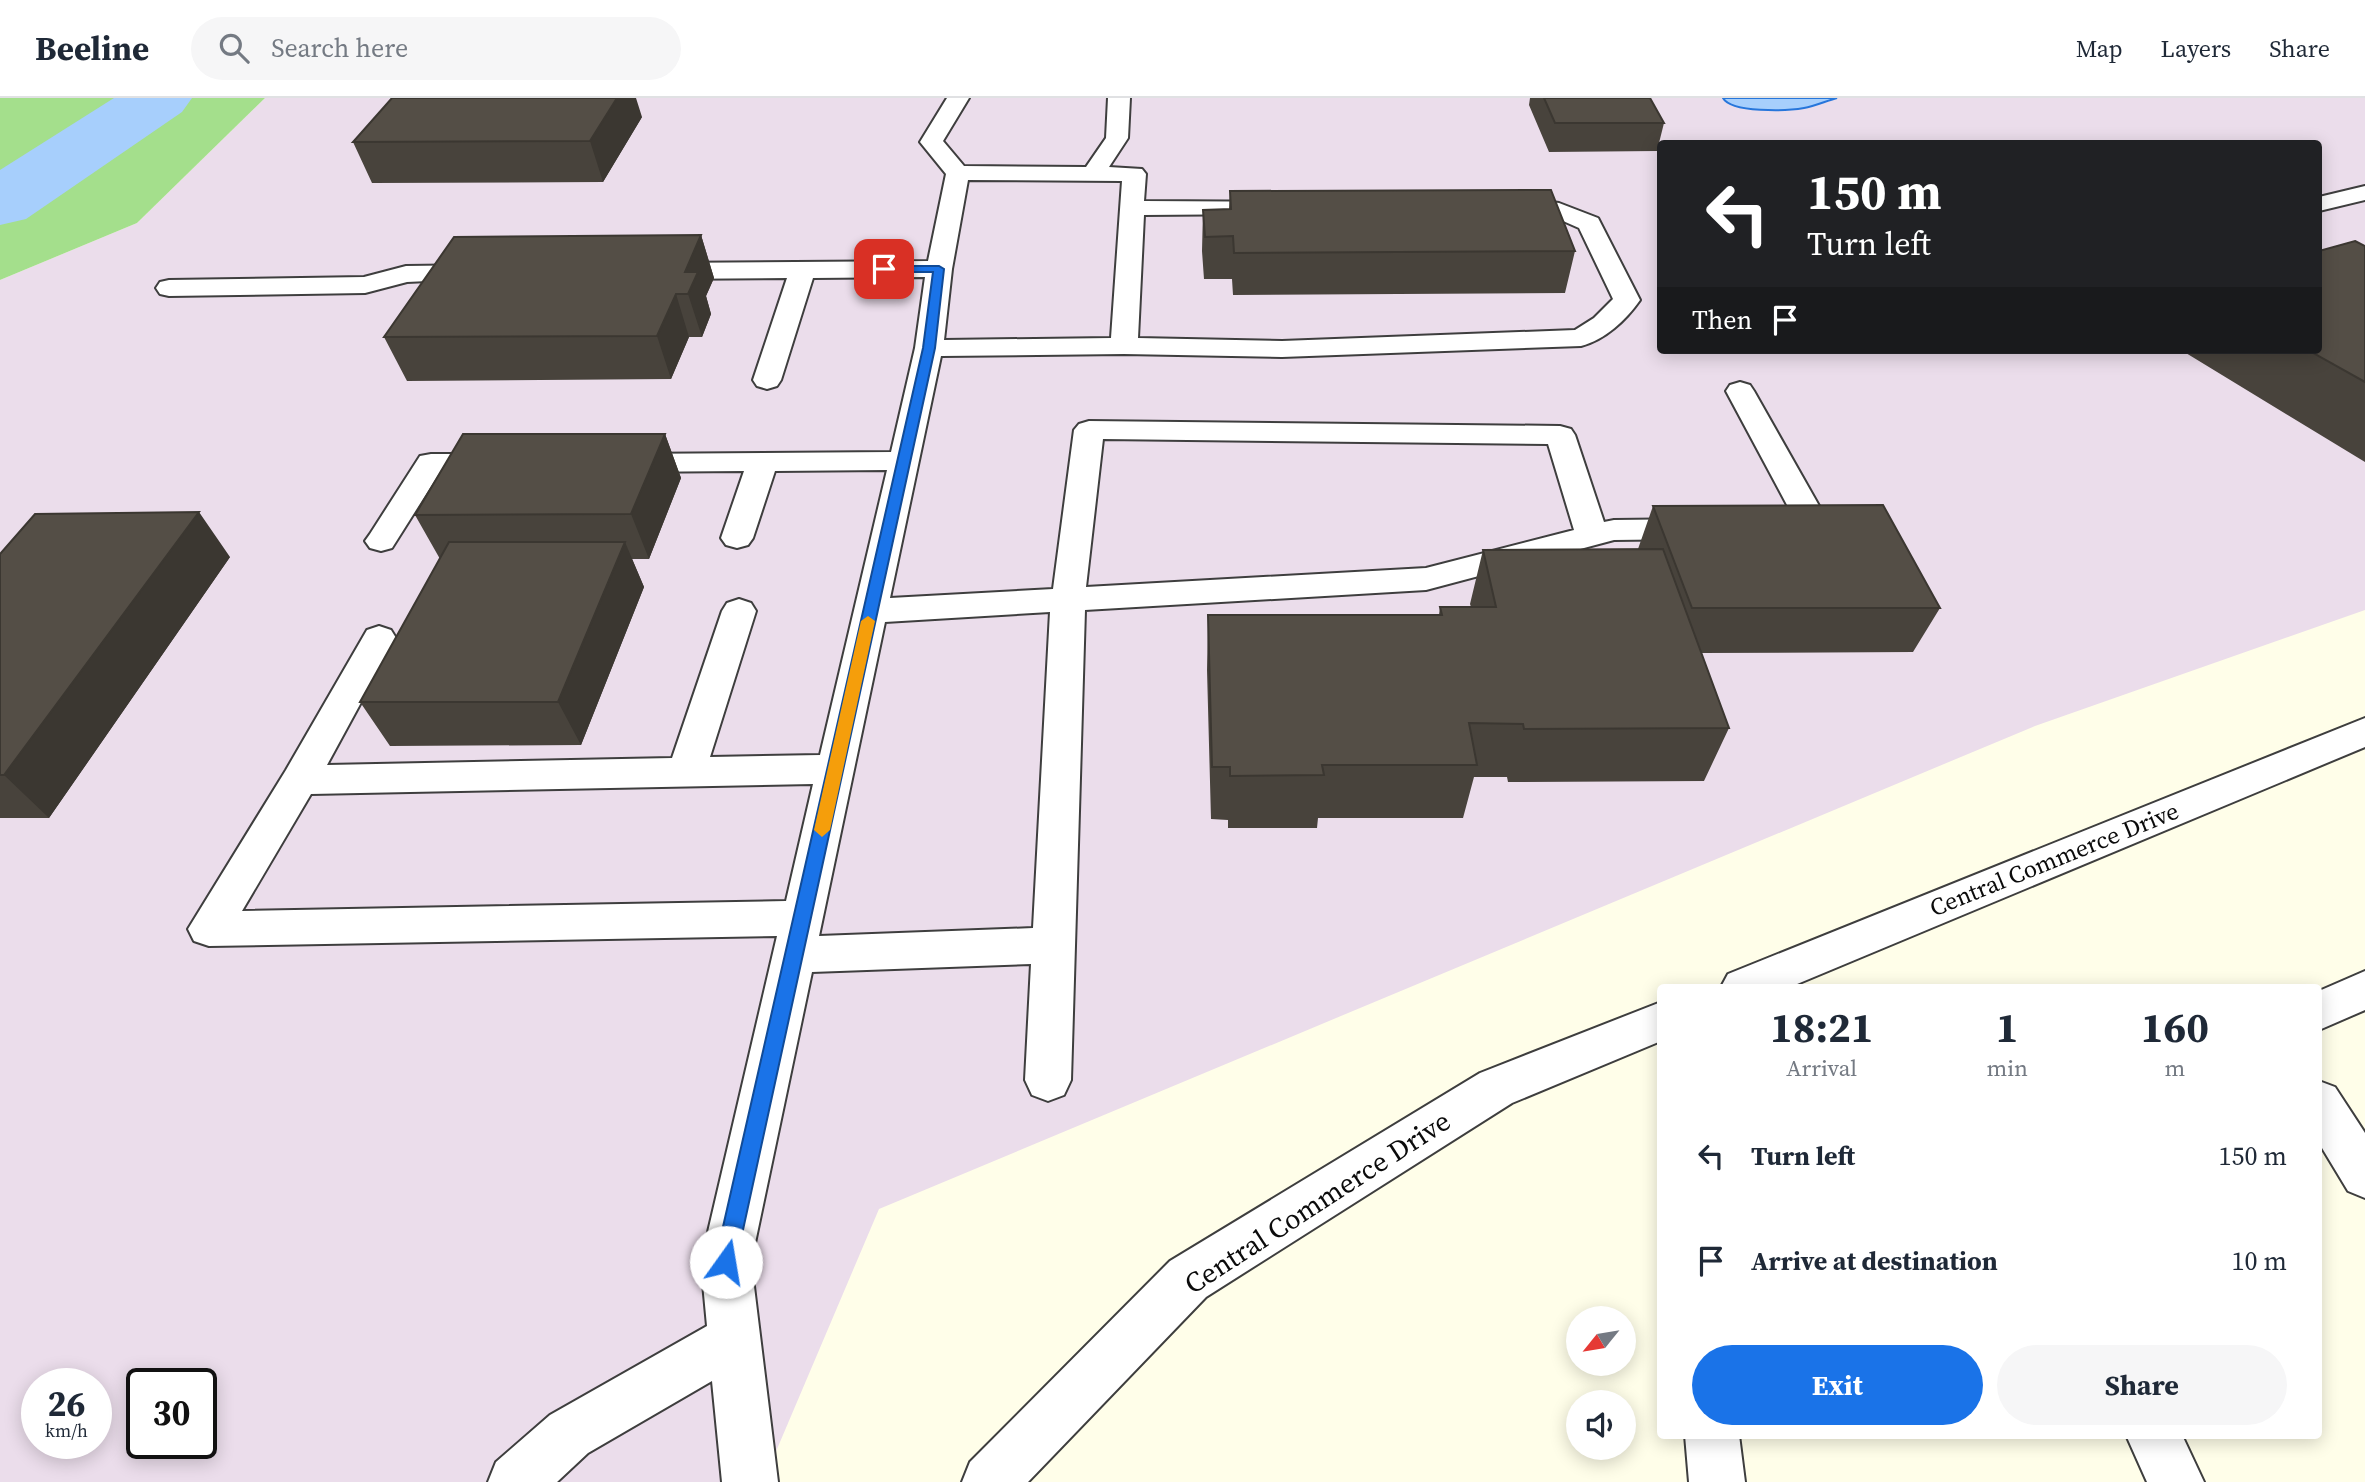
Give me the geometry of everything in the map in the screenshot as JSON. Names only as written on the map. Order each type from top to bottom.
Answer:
[{"type":"street","points":[[958,98],[931,142],[958,173],[1134,174],[1124,346]]},
{"type":"street","points":[[1093,174],[1117,138],[1119,98]]},
{"type":"street","points":[[750,1482],[726,1262],[929,348],[939,269],[958,173]]},
{"type":"street","points":[[2322,203],[2365,193]]},
{"type":"street","points":[[929,348],[1124,346],[1282,349],[1581,338],[1604,324],[1628,300],[1589,223],[1546,207],[1521,203],[1481,204]]},
{"type":"street","points":[[1133,208],[1308,207]]},
{"type":"street","points":[[641,271],[939,269]]},
{"type":"street","points":[[767,380],[802,270]]},
{"type":"street","points":[[169,288],[365,285],[406,274],[503,273]]},
{"type":"street","points":[[870,611],[1426,579],[1615,530],[1815,527],[1740,391]]},
{"type":"street","points":[[1048,1080],[1068,600],[1090,430],[1560,435],[1592,535]]},
{"type":"street","points":[[597,463],[904,461]]},
{"type":"street","points":[[737,538],[763,462]]},
{"type":"street","points":[[381,541],[431,463],[528,463]]},
{"type":"street","points":[[686,772],[739,611]]},
{"type":"street","points":[[379,638],[300,780],[209,929],[798,937],[1054,945]]},
{"type":"street","name":"Central Commerce Drive","points":[[1750,984],[2365,732]]},
{"type":"street","points":[[300,780],[836,769]]},
{"type":"street","points":[[2322,1010],[2365,990]]},
{"type":"street","name":"Central Commerce Drive","points":[[990,1482],[1188,1279],[1496,1088],[1657,1023]]},
{"type":"street","points":[[2322,1107],[2365,1175]]},
{"type":"street","points":[[516,1482],[569,1434],[734,1340]]},
{"type":"street","points":[[1712,1439],[1717,1482]]},
{"type":"street","points":[[2155,1439],[2176,1482]]},
{"type":"shaded area","points":[[265,98],[2365,98],[2365,610],[2035,726],[879,1209],[763,1482],[0,1482],[0,280],[137,223]]},
{"type":"green space","points":[[0,98],[265,98],[137,223],[0,280]]},
{"type":"water","points":[[1723,98],[1837,98],[1804,108],[1773,110],[1748,109],[1728,103]]},
{"type":"building","points":[[392,98],[617,98],[590,141],[353,142]]},
{"type":"building","points":[[1544,98],[1650,98],[1664,123],[1555,123]]},
{"type":"building","points":[[1551,190],[1575,251],[1234,253],[1233,236],[1205,237],[1203,210],[1231,209],[1230,191]]},
{"type":"building","points":[[701,235],[685,272],[698,272],[688,294],[676,294],[657,336],[384,337],[454,237]]},
{"type":"building","points":[[2355,241],[2365,246],[2365,382],[2315,354],[2322,354],[2322,250]]},
{"type":"building","points":[[463,434],[665,434],[631,514],[415,515]]},
{"type":"building","points":[[1883,505],[1940,608],[1692,608],[1653,506]]},
{"type":"building","points":[[199,512],[4,775],[0,775],[0,554],[35,514]]},
{"type":"building","points":[[449,542],[625,542],[558,702],[360,702]]},
{"type":"building","points":[[1663,549],[1729,728],[1524,729],[1523,724],[1469,723],[1477,765],[1322,765],[1324,775],[1230,776],[1230,767],[1212,767],[1208,615],[1442,615],[1440,607],[1496,607],[1483,550]]},
{"type":"waterway","points":[[0,203],[159,98]]},
{"type":"slow traffic","points":[[822,830],[868,621]]},
{"type":"route","points":[[726,1262],[929,348],[939,269],[884,269]]}]
